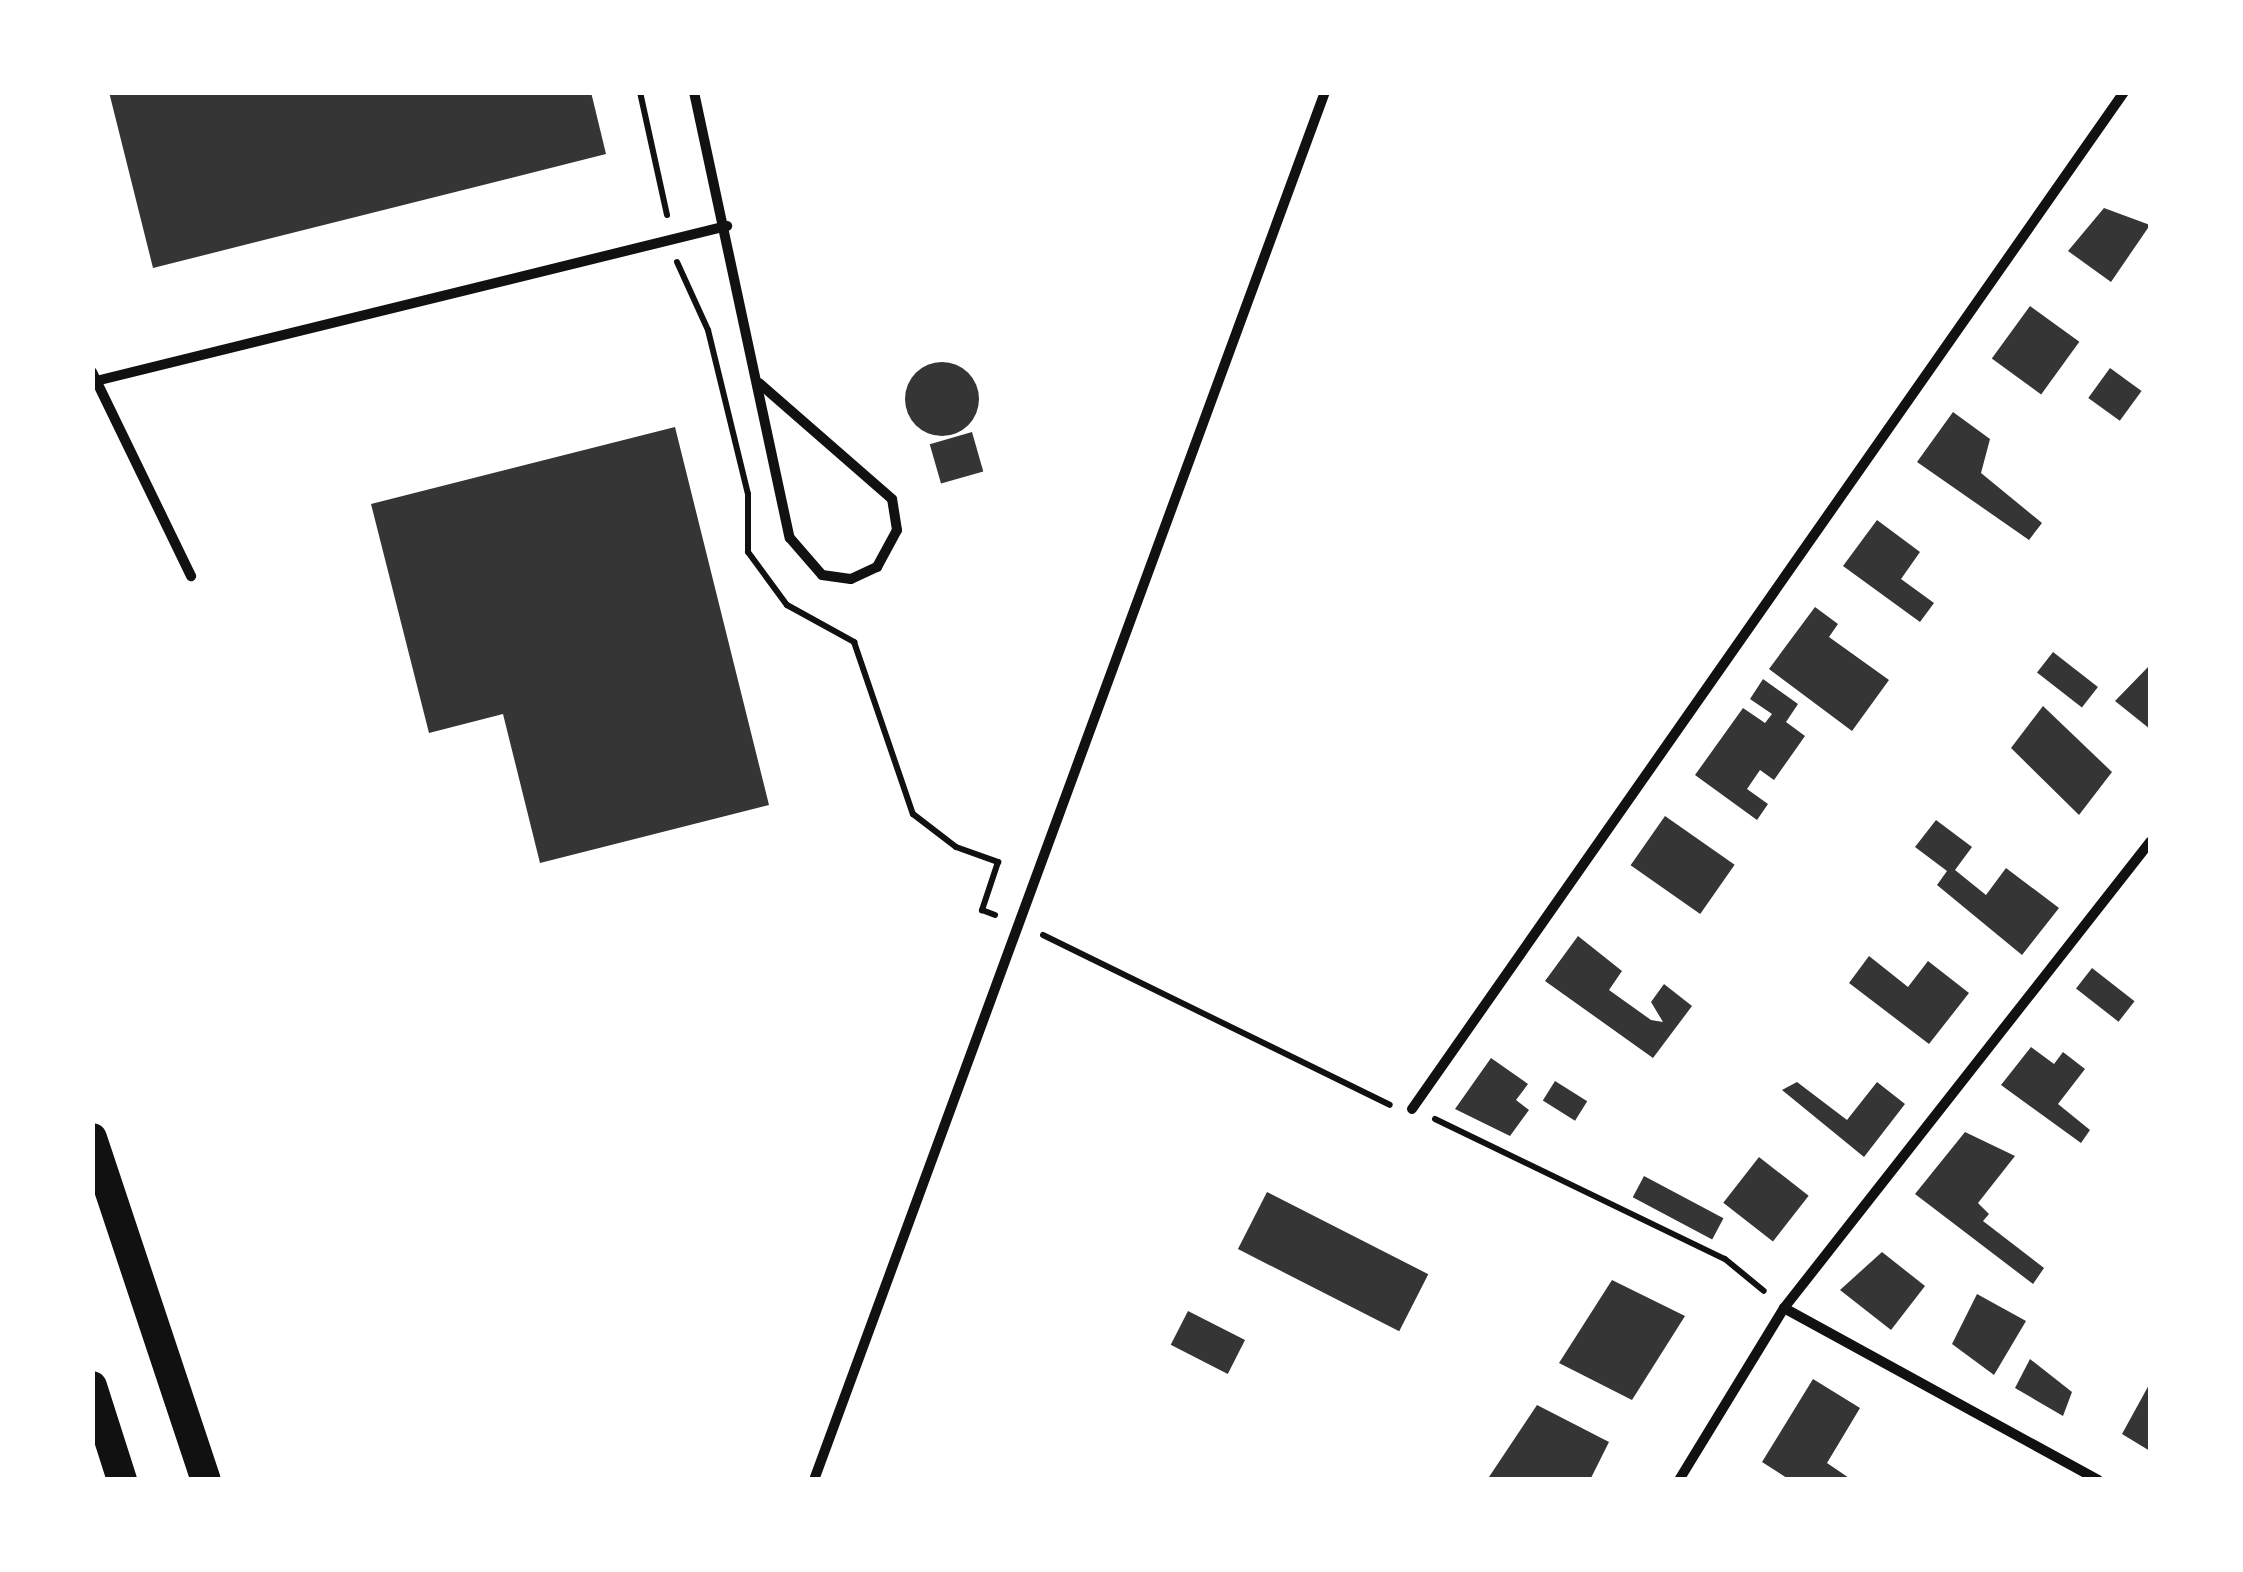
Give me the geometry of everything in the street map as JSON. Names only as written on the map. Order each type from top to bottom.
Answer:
[{"type":"highway","points":[[92,1138],[206,1480]]},
{"type":"highway","points":[[92,1386],[122,1480]]},
{"type":"street","points":[[694,92],[727,226],[759,383],[797,554],[837,579],[878,567],[897,530],[892,499],[759,383]]},
{"type":"street","points":[[814,1480],[1325,92]]},
{"type":"street","points":[[1412,1109],[2124,92]]},
{"type":"street","points":[[191,576],[94,377],[727,226]]},
{"type":"street","points":[[1679,1480],[1784,1308],[2150,842]]},
{"type":"street","points":[[1784,1308],[2098,1480]]},
{"type":"path","points":[[640,92],[660,180]]},
{"type":"path","points":[[683,290],[708,330],[739,458],[748,552],[787,605],[854,642],[912,814],[956,847],[998,862],[982,910],[1020,923],[1366,1100],[1412,1109],[1725,1259],[1784,1308]]},
{"type":"building","points":[[109,92],[591,92],[606,154],[153,268]]},
{"type":"building","points":[[2104,208],[2150,225],[2111,282],[2068,251]]},
{"type":"building","points":[[2030,306],[2079,342],[2041,394],[1992,359]]},
{"type":"building","points":[[942,362],[968,373],[979,399],[968,425],[942,436],[916,425],[905,399],[916,373]]},
{"type":"building","points":[[2110,368],[2142,391],[2120,421],[2088,398]]},
{"type":"building","points":[[1953,412],[1990,439],[1981,473],[2042,523],[2029,540],[1917,462]]},
{"type":"building","points":[[675,427],[769,805],[540,863],[503,714],[429,733],[371,504]]},
{"type":"building","points":[[972,432],[983,471],[941,484],[930,444]]},
{"type":"building","points":[[1877,520],[1920,552],[1901,579],[1934,603],[1920,622],[1843,566]]},
{"type":"building","points":[[1815,607],[1838,624],[1829,637],[1889,680],[1852,731],[1769,669]]},
{"type":"building","points":[[2053,652],[2098,687],[2082,708],[2037,672]]},
{"type":"building","points":[[2150,665],[2150,729],[2115,701]]},
{"type":"building","points":[[1763,679],[1798,704],[1786,722],[1805,736],[1774,780],[1760,770],[1747,789],[1768,804],[1757,820],[1695,775],[1743,708],[1765,723],[1772,714],[1750,699]]},
{"type":"building","points":[[2043,706],[2112,772],[2079,815],[2011,748]]},
{"type":"building","points":[[1665,816],[1735,865],[1700,914],[1631,865]]},
{"type":"building","points":[[1936,820],[1972,847],[1955,870],[1986,895],[2006,868],[2059,908],[2022,955],[1937,885],[1947,871],[1915,847]]},
{"type":"building","points":[[1578,936],[1622,971],[1609,990],[1651,1020],[1663,1022],[1651,1002],[1664,984],[1692,1006],[1653,1058],[1545,981]]},
{"type":"building","points":[[1869,956],[1908,987],[1928,961],[1969,993],[1929,1044],[1849,983]]},
{"type":"building","points":[[2092,968],[2135,1001],[2119,1022],[2076,988]]},
{"type":"building","points":[[2031,1047],[2054,1064],[2063,1052],[2085,1069],[2058,1104],[2090,1130],[2081,1143],[2001,1085]]},
{"type":"building","points":[[1491,1058],[1528,1084],[1516,1100],[1529,1110],[1510,1136],[1455,1109]]},
{"type":"building","points":[[1555,1081],[1587,1101],[1575,1121],[1543,1101]]},
{"type":"building","points":[[1797,1082],[1847,1120],[1877,1082],[1905,1104],[1864,1157],[1782,1090]]},
{"type":"building","points":[[1965,1132],[2015,1156],[1978,1203],[1989,1214],[1983,1221],[2044,1268],[2033,1284],[1915,1194]]},
{"type":"building","points":[[1759,1157],[1809,1196],[1773,1241],[1723,1203]]},
{"type":"building","points":[[1644,1176],[1723,1218],[1712,1239],[1633,1197]]},
{"type":"building","points":[[1267,1192],[1428,1274],[1399,1331],[1238,1249]]},
{"type":"building","points":[[1882,1252],[1925,1286],[1891,1330],[1840,1290]]},
{"type":"building","points":[[1612,1280],[1685,1316],[1632,1400],[1559,1363]]},
{"type":"building","points":[[1977,1294],[2026,1321],[1994,1375],[1952,1344]]},
{"type":"building","points":[[1188,1311],[1245,1340],[1228,1374],[1171,1345]]},
{"type":"building","points":[[2030,1359],[2072,1392],[2063,1416],[2015,1388]]},
{"type":"building","points":[[1813,1379],[1860,1408],[1827,1463],[1852,1480],[1790,1480],[1762,1462]]},
{"type":"building","points":[[2150,1383],[2150,1451],[2122,1434]]},
{"type":"building","points":[[1537,1405],[1609,1442],[1590,1480],[1487,1480]]}]
